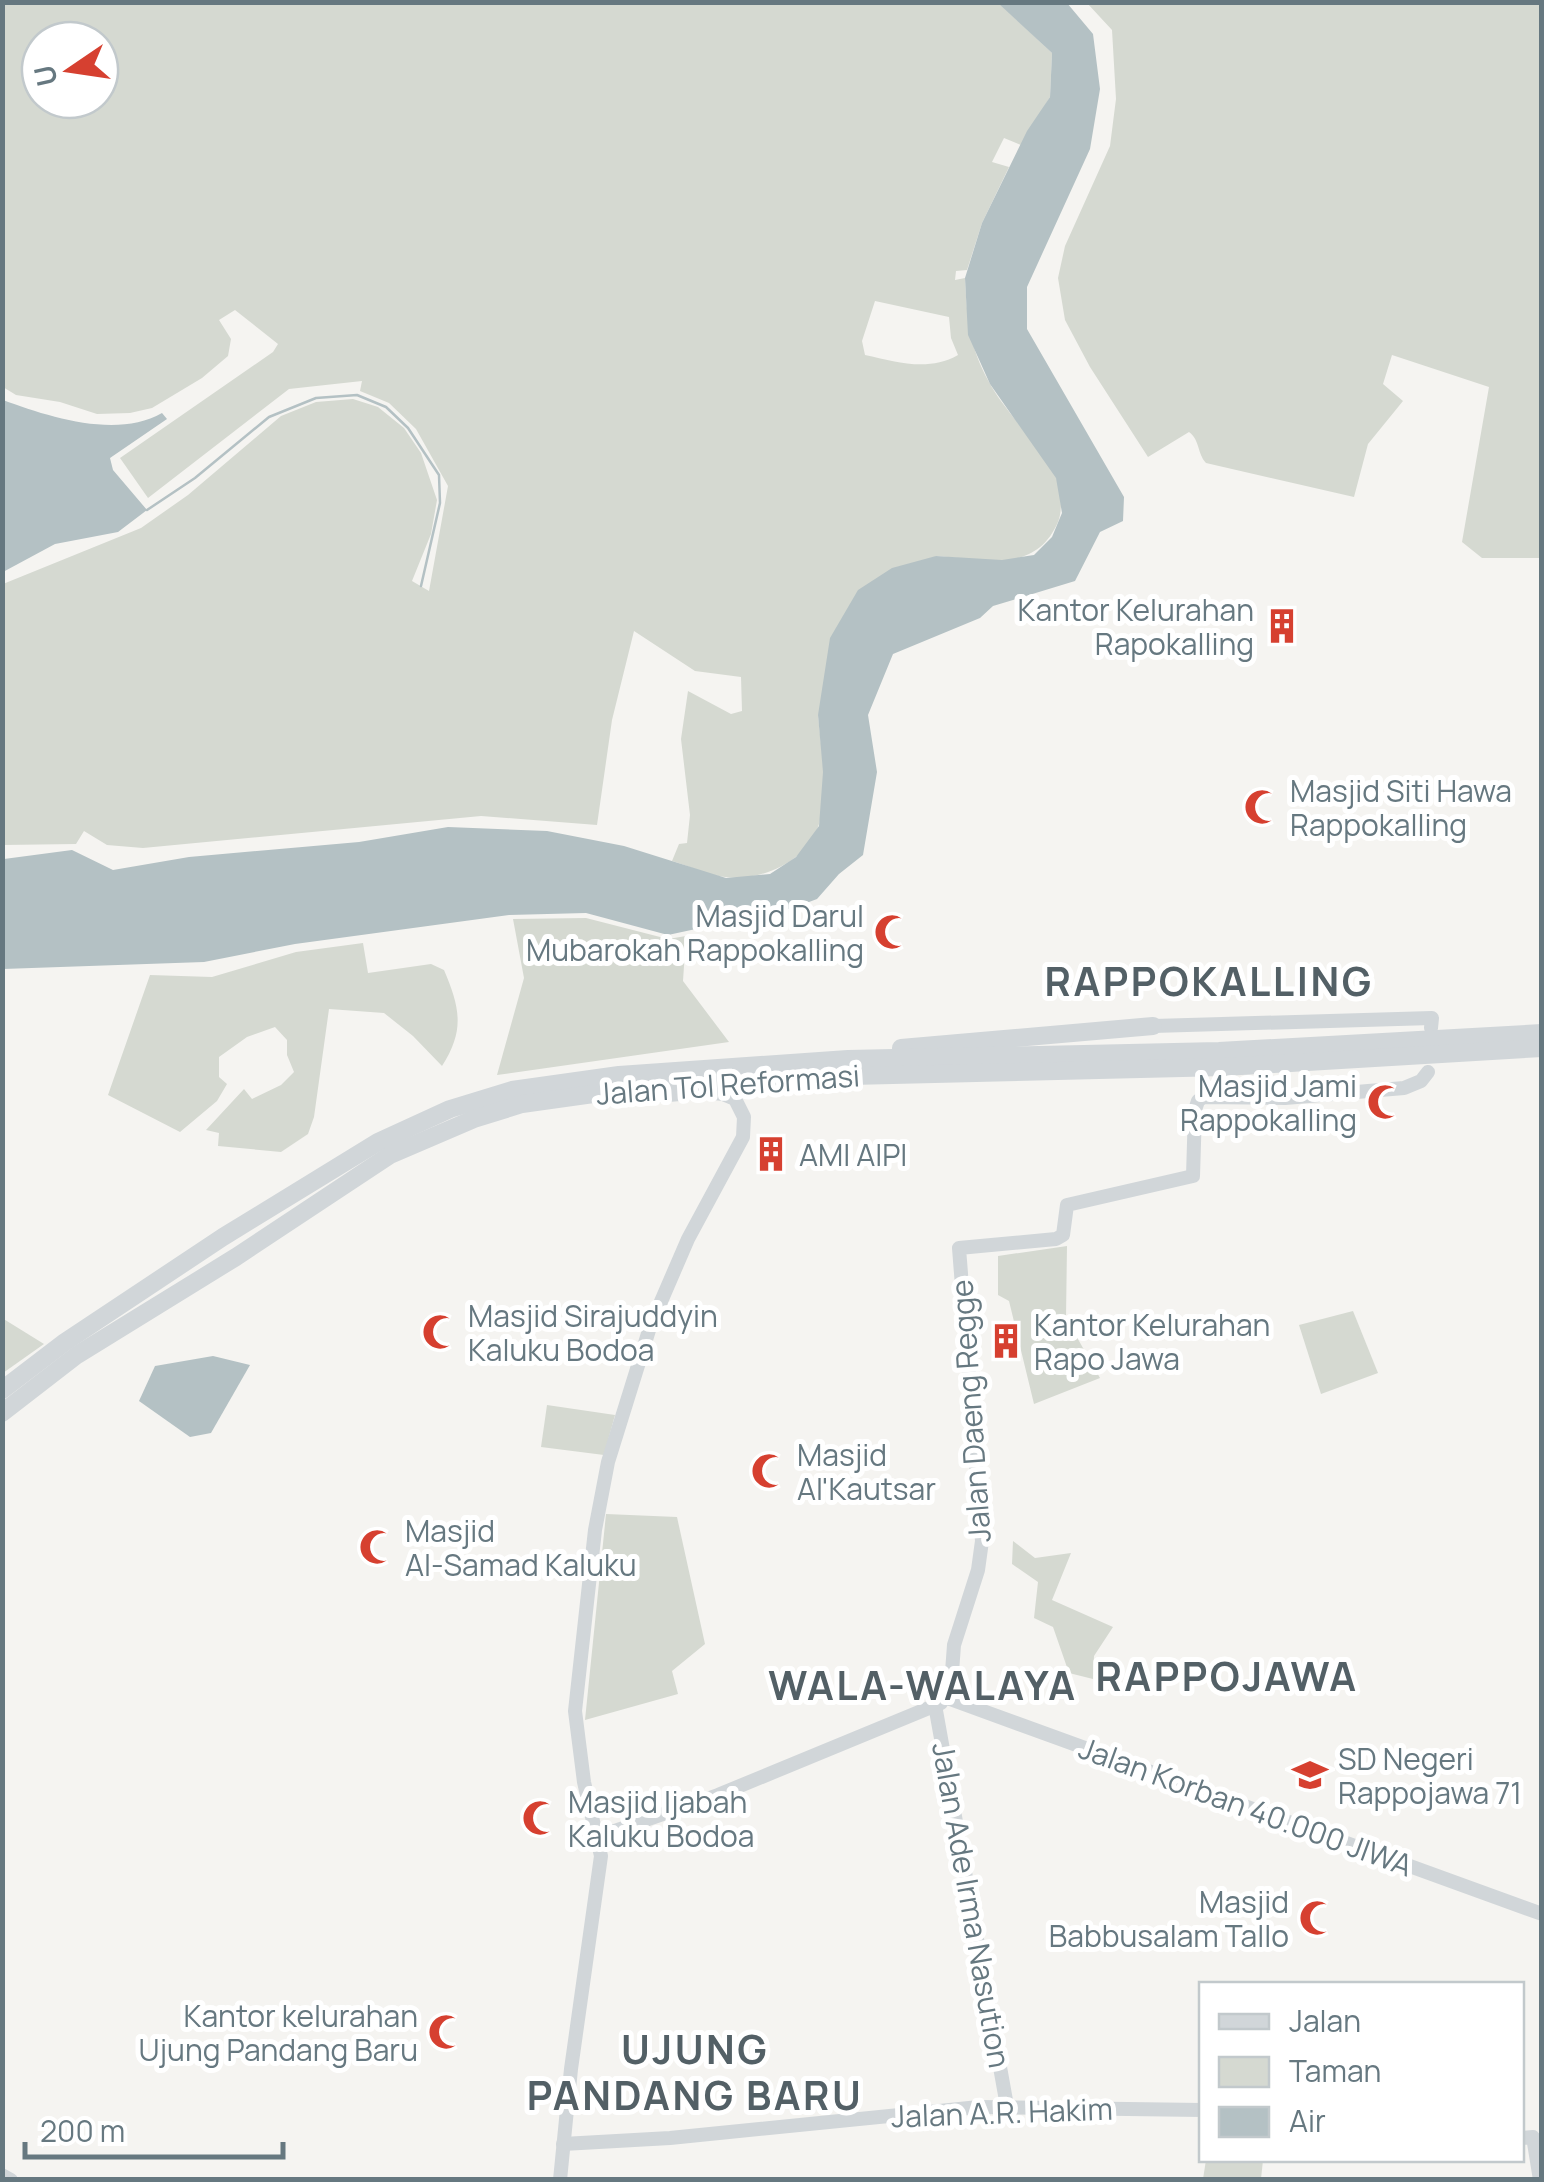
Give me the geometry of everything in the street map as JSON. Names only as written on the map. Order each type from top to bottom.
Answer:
[{"type":"highway","points":[[772,1064],[810,1056],[1153,1026]]},
{"type":"highway","name":"Jalan Tol Reformasi","points":[[2,1390],[65,1342],[378,1142],[422,1120],[512,1090],[619,1075],[848,1059],[1238,1050],[1542,1032]]},
{"type":"highway","name":"Jalan Tol Reformasi","points":[[2,1413],[77,1355],[390,1156],[442,1131],[522,1104],[628,1089],[768,1078],[1224,1067],[1542,1048]]},
{"type":"street","points":[[1153,1026],[1432,1018],[1431,1028]]},
{"type":"street","name":"Jalan Daeng Regge","points":[[950,1699],[954,1645],[978,1570],[982,1541],[959,1248],[1056,1240],[1063,1235],[1067,1205],[1193,1176],[1195,1110],[1203,1097],[1285,1098],[1404,1088],[1421,1081],[1428,1072]]},
{"type":"street","points":[[522,1104],[537,1108],[715,1092],[734,1099],[745,1124],[738,1148],[666,1287],[608,1462],[586,1593],[575,1711],[584,1782],[601,1856],[560,2180]]},
{"type":"street","points":[[597,1837],[718,1795],[950,1699]]},
{"type":"street","name":"Jalan Korban 40.000 JIWA","points":[[950,1699],[1542,1914]]},
{"type":"street","name":"Jalan Ade Irma Nasution","points":[[936,1705],[1007,2106]]},
{"type":"street","name":"Jalan A.R. Hakim","points":[[563,2144],[670,2138],[1007,2106],[1199,2110]]},
{"type":"street","points":[[1527,2137],[1540,2180]]},
{"type":"street","points":[[2,2175],[11,2180]]},
{"type":"green space","points":[[998,2],[1052,53],[1050,97],[1021,145],[1004,138],[992,162],[1009,167],[982,223],[967,270],[956,271],[955,280],[965,278],[970,332],[989,382],[1056,477],[1061,500],[1058,522],[1048,539],[1022,557],[990,561],[936,556],[818,715],[824,784],[819,824],[805,849],[767,872],[725,877],[672,861],[679,844],[687,843],[690,815],[681,739],[688,691],[731,714],[742,711],[741,677],[695,671],[634,631],[612,720],[597,825],[481,816],[143,848],[107,845],[84,831],[76,844],[3,845],[3,584],[141,528],[188,495],[281,416],[316,402],[353,399],[378,407],[404,428],[421,453],[437,500],[431,534],[412,581],[429,591],[448,486],[416,429],[389,403],[360,391],[362,381],[289,389],[148,498],[120,458],[273,352],[278,344],[235,310],[219,320],[231,339],[228,356],[202,378],[152,408],[97,414],[60,402],[16,395],[3,387],[3,3]],"holes":[[[875,301],[949,317],[958,355],[947,360],[901,363],[865,355],[862,341]]]},
{"type":"green space","points":[[1087,3],[1541,3],[1541,558],[1482,558],[1462,542],[1489,387],[1392,355],[1383,384],[1403,401],[1368,444],[1354,497],[1206,463],[1189,432],[1148,457],[1065,320],[1058,278],[1065,246],[1110,146],[1116,99],[1112,30]]},
{"type":"green space","points":[[586,918],[668,939],[686,936],[683,981],[729,1042],[497,1075],[524,978],[513,919]]},
{"type":"green space","points":[[363,943],[368,973],[431,964],[444,970],[458,1019],[454,1041],[442,1066],[384,1013],[329,1009],[314,1117],[308,1134],[281,1152],[218,1146],[219,1133],[206,1130],[244,1089],[252,1099],[281,1085],[294,1072],[287,1055],[287,1040],[275,1027],[247,1037],[219,1057],[219,1077],[227,1084],[217,1101],[180,1132],[108,1095],[150,975],[212,977],[296,952]]},
{"type":"green space","points":[[1067,1246],[1066,1318],[1100,1378],[1034,1404],[1009,1301],[998,1295],[998,1256]]},
{"type":"green space","points":[[1353,1311],[1378,1373],[1321,1394],[1299,1325]]},
{"type":"green space","points":[[2,1318],[44,1344],[3,1373],[2,1373]]},
{"type":"green space","points":[[547,1405],[615,1415],[604,1455],[541,1447]]},
{"type":"green space","points":[[606,1514],[677,1517],[705,1644],[672,1671],[678,1694],[585,1720]]},
{"type":"green space","points":[[1013,1541],[1035,1558],[1071,1553],[1052,1600],[1113,1627],[1094,1656],[1093,1679],[1069,1673],[1053,1627],[1034,1618],[1038,1582],[1012,1564]]},
{"type":"green space","points":[[1206,2162],[1263,2162],[1261,2179],[1203,2179]]},
{"type":"water","points":[[998,3],[1067,3],[1093,34],[1100,89],[1090,149],[1027,287],[1027,329],[1124,497],[1123,521],[1100,532],[1075,581],[993,606],[980,618],[893,654],[868,715],[877,772],[863,855],[817,899],[793,908],[668,935],[586,913],[509,915],[295,944],[204,962],[3,969],[4,859],[72,850],[113,870],[189,857],[359,842],[448,827],[547,831],[624,846],[726,878],[770,874],[796,857],[819,826],[823,772],[818,715],[830,638],[858,590],[892,568],[936,556],[1002,560],[1034,555],[1052,537],[1062,513],[1056,478],[990,384],[968,335],[965,278],[982,223],[1027,131],[1050,97],[1052,53]]},
{"type":"water","points":[[3,400],[41,413],[104,425],[144,421],[162,413],[167,419],[110,458],[113,470],[147,510],[118,532],[55,544],[3,572]]},
{"type":"water","points":[[213,1356],[250,1365],[211,1433],[190,1437],[139,1401],[155,1366]]},
{"type":"waterway","points":[[147,510],[195,478],[269,417],[316,398],[357,395],[386,407],[408,428],[439,475],[440,503],[421,586]]},
{"type":"place","name":"Kantor Kelurahan Rapokalling","points":[[1282,626]]},
{"type":"place","name":"Masjid Siti Hawa Rappokalling","points":[[1262,807]]},
{"type":"place","name":"Masjid Darul Mubarokah Rappokalling","points":[[892,932]]},
{"type":"place","name":"Masjid Jami Rappokalling","points":[[1385,1102]]},
{"type":"place","name":"AMI AIPI","points":[[771,1154]]},
{"type":"place","name":"Masjid Sirajuddyin Kaluku Bodoa","points":[[440,1332]]},
{"type":"place","name":"Kantor Kelurahan Rapo Jawa","points":[[1006,1341]]},
{"type":"place","name":"Masjid Al'Kautsar","points":[[769,1471]]},
{"type":"place","name":"Masjid Al-Samad Kaluku","points":[[377,1547]]},
{"type":"place","name":"SD Negeri Rappojawa 71","points":[[1310,1775]]},
{"type":"place","name":"Masjid Ijabah Kaluku Bodoa","points":[[540,1818]]},
{"type":"place","name":"Masjid Babbusalam Tallo","points":[[1317,1918]]},
{"type":"place","name":"Kantor kelurahan Ujung Pandang Baru","points":[[446,2032]]},
{"type":"district","name":"RAPPOKALLING","points":[[1209,980]]},
{"type":"district","name":"RAPPOJAWA","points":[[1227,1675]]},
{"type":"district","name":"WALA-WALAYA","points":[[923,1684]]},
{"type":"district","name":"UJUNG PANDANG BARU","points":[[695,2071]]}]
